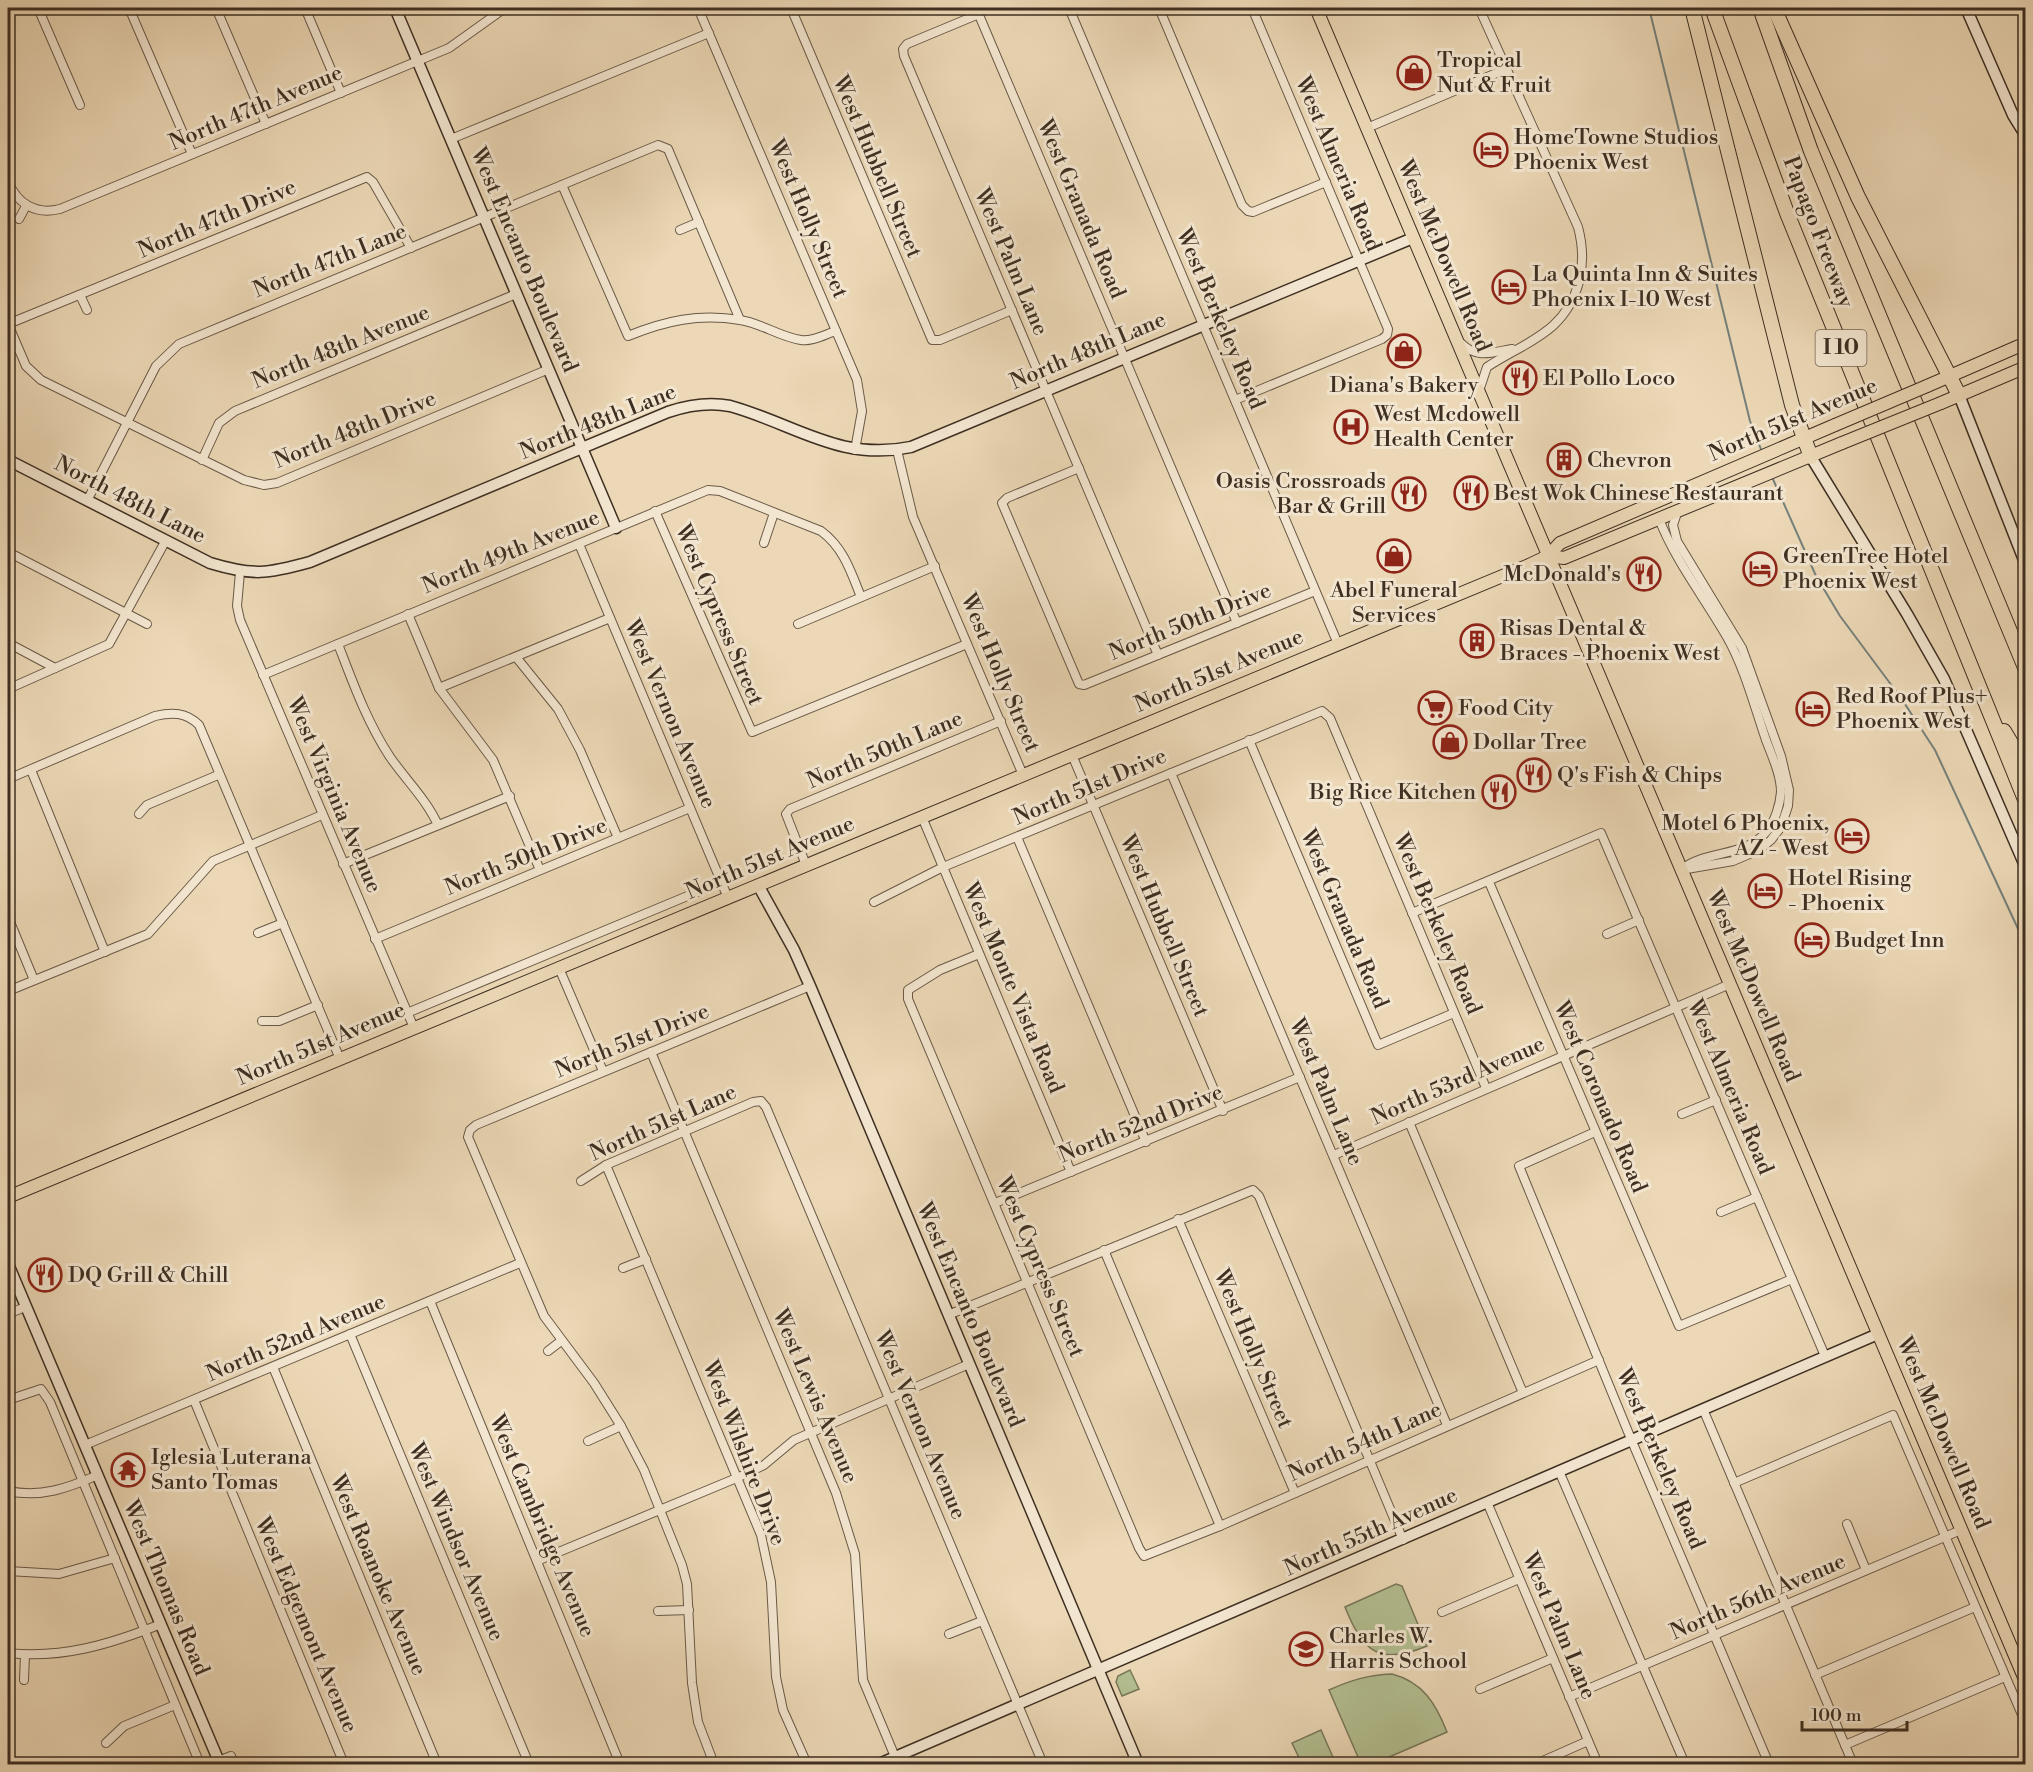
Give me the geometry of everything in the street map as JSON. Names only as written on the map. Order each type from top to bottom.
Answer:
[{"type":"highway","points":[[1692,8],[1803,438],[1811,457]]},
{"type":"highway","name":"Papago Freeway","points":[[1712,8],[1787,213],[2025,802]]},
{"type":"highway","name":"Papago Freeway","points":[[1760,8],[1811,152],[2025,670]]},
{"type":"highway","points":[[1774,8],[1854,190],[1959,395]]},
{"type":"highway","points":[[2012,637],[2025,681]]},
{"type":"highway","points":[[1978,685],[2025,768]]},
{"type":"main road","name":"West McDowell Road","points":[[1316,8],[2025,1682]]},
{"type":"main road","name":"North 51st Avenue","points":[[8,1197],[1548,556],[1560,543],[2025,343]]},
{"type":"main road","name":"North 51st Avenue","points":[[1548,556],[1564,558],[1757,480],[2025,367]]},
{"type":"main road","points":[[1659,519],[1663,506],[1705,487],[1734,468]]},
{"type":"street","points":[[39,8],[80,105]]},
{"type":"street","points":[[129,8],[192,154]]},
{"type":"street","points":[[216,8],[266,124]]},
{"type":"street","points":[[305,8],[341,93]]},
{"type":"street","name":"West Encanto Boulevard","points":[[395,8],[616,528]]},
{"type":"street","name":"North 47th Avenue","points":[[26,206],[47,211],[60,209],[341,93],[458,43],[505,8]]},
{"type":"street","name":"West Holly Street","points":[[698,8],[857,380],[862,401],[855,450]]},
{"type":"street","name":"West Hubbell Street","points":[[791,8],[932,340],[940,340],[1012,310]]},
{"type":"street","name":"West Berkeley Road","points":[[1069,8],[1338,644]]},
{"type":"street","points":[[1159,8],[1242,205],[1248,211],[1253,212],[1326,182]]},
{"type":"street","name":"West Almeria Road","points":[[1235,400],[1387,335],[1388,329],[1252,8]]},
{"type":"street","points":[[1479,8],[1578,227],[1583,253],[1581,271],[1568,311],[1548,331],[1516,348],[1485,369],[1479,391]]},
{"type":"street","points":[[1966,8],[2013,115],[2025,136]]},
{"type":"street","name":"West Palm Lane","points":[[978,11],[907,44],[903,49],[1158,655]]},
{"type":"street","name":"West Granada Road","points":[[978,11],[1237,623]]},
{"type":"street","points":[[451,139],[709,33]]},
{"type":"street","points":[[1367,128],[1506,69]]},
{"type":"street","name":"North 47th Lane","points":[[88,500],[156,366],[166,353],[179,344],[663,145],[668,149],[699,222]]},
{"type":"street","name":"North 47th Drive","points":[[8,324],[367,177],[373,182],[411,248]]},
{"type":"street","points":[[8,182],[15,197],[26,206],[19,219]]},
{"type":"street","points":[[562,185],[628,336],[670,320],[689,317],[740,320],[759,324],[801,340],[836,331]]},
{"type":"street","points":[[680,230],[699,222],[740,320]]},
{"type":"street","name":"North 48th Lane","points":[[8,460],[210,563],[240,572],[266,574],[310,562],[676,409],[718,404],[743,409],[821,440],[855,450],[881,452],[897,450],[927,440],[1045,389],[1413,238]]},
{"type":"street","name":"North 48th Avenue","points":[[202,460],[219,423],[235,411],[516,294]]},
{"type":"street","points":[[81,295],[87,310]]},
{"type":"street","name":"North 48th Drive","points":[[8,324],[26,366],[33,375],[126,423],[252,483],[277,483],[549,369]]},
{"type":"street","points":[[1456,339],[1467,350],[1479,354],[1516,348]]},
{"type":"street","points":[[1959,395],[2025,565]]},
{"type":"street","name":"West Holly Street","points":[[897,450],[913,517],[1023,775]]},
{"type":"street","points":[[1811,457],[1907,614],[1948,688],[2025,868]]},
{"type":"street","name":"North 50th Drive","points":[[1079,468],[1007,498],[1002,503],[1079,684],[1084,685],[1315,591]]},
{"type":"street","name":"North 49th Avenue","points":[[263,675],[708,490],[720,491],[827,533],[846,559],[861,597]]},
{"type":"street","points":[[1681,510],[1673,519],[1677,541],[1742,648],[1788,780],[1788,806],[1772,832],[1744,849],[1699,859],[1681,870]]},
{"type":"street","name":"West Cypress Street","points":[[655,511],[752,732],[967,644]]},
{"type":"street","points":[[764,543],[774,513]]},
{"type":"street","points":[[1659,519],[1679,563],[1727,637],[1747,682],[1781,790],[1772,832]]},
{"type":"street","points":[[8,689],[110,644],[166,540]]},
{"type":"street","name":"West Vernon Avenue","points":[[579,544],[728,898]]},
{"type":"street","points":[[8,552],[147,624]]},
{"type":"street","points":[[798,624],[935,566]]},
{"type":"street","name":"West Virginia Avenue","points":[[240,572],[237,606],[240,620],[414,1028]]},
{"type":"street","points":[[408,614],[439,688],[493,760],[540,870]]},
{"type":"street","points":[[439,688],[610,618]]},
{"type":"street","points":[[8,643],[55,668]]},
{"type":"street","points":[[338,644],[363,712],[391,757],[430,808],[438,825]]},
{"type":"street","points":[[516,657],[558,709],[580,750],[618,838]]},
{"type":"street","name":"West Berkeley Road","points":[[1322,711],[1330,718],[1486,1088]]},
{"type":"street","name":"North 51st Drive","points":[[874,902],[943,867],[1322,711]]},
{"type":"street","points":[[8,779],[155,716],[166,713],[184,715],[198,725],[340,1059]]},
{"type":"street","name":"North 50th Lane","points":[[806,865],[786,814],[790,809],[1001,721]]},
{"type":"street","name":"West Granada Road","points":[[1249,740],[1378,1045],[1454,1012]]},
{"type":"street","name":"West Hubbell Street","points":[[1072,755],[1223,1111]]},
{"type":"street","points":[[32,770],[105,952]]},
{"type":"street","name":"West Palm Lane","points":[[1171,772],[1447,1425]]},
{"type":"street","points":[[139,814],[147,805],[218,775]]},
{"type":"street","points":[[343,864],[510,796]]},
{"type":"street","name":"North 50th Drive","points":[[375,939],[690,808]]},
{"type":"street","points":[[8,991],[148,934],[201,871],[213,861],[322,815]]},
{"type":"street","name":"West Monte Vista Road","points":[[921,817],[1071,1172]]},
{"type":"street","name":"West Almeria Road","points":[[1489,882],[1601,833],[1825,1356]]},
{"type":"street","points":[[1017,837],[1146,1142]]},
{"type":"street","name":"North 51st Avenue","points":[[407,1012],[721,882]]},
{"type":"street","points":[[1412,913],[1489,882]]},
{"type":"street","name":"West Coronado Road","points":[[1489,882],[1678,1326],[1792,1279]]},
{"type":"street","name":"West Encanto Boulevard","points":[[758,885],[794,950],[810,986],[1138,1764]]},
{"type":"street","points":[[8,917],[34,980]]},
{"type":"street","points":[[1606,934],[1639,920]]},
{"type":"street","points":[[258,933],[283,923]]},
{"type":"street","name":"West Cypress Street","points":[[979,954],[940,970],[908,990],[908,999],[1144,1556]]},
{"type":"street","points":[[559,968],[603,1071]]},
{"type":"street","name":"North 53rd Avenue","points":[[1334,1155],[1730,984]]},
{"type":"street","name":"North 51st Drive","points":[[520,1263],[470,1144],[470,1130],[476,1125],[603,1071],[810,986]]},
{"type":"street","points":[[262,1021],[279,1021],[318,1005]]},
{"type":"street","name":"West Lewis Avenue","points":[[651,1052],[836,1493],[855,1554],[863,1680],[897,1761]]},
{"type":"street","name":"North 52nd Drive","points":[[995,1203],[1223,1111],[1300,1077]]},
{"type":"street","points":[[1682,1114],[1716,1100]]},
{"type":"street","name":"West Vernon Avenue","points":[[761,1101],[766,1107],[890,1398],[1043,1764]]},
{"type":"street","name":"North 51st Lane","points":[[581,1181],[606,1165],[761,1101]]},
{"type":"street","points":[[1409,1122],[1523,1393]]},
{"type":"street","name":"West Berkeley Road","points":[[1595,1132],[1519,1166],[1631,1439],[1769,1764]]},
{"type":"street","name":"West Wilshire Drive","points":[[606,1165],[739,1477],[761,1535],[771,1582],[776,1677],[783,1710],[807,1764]]},
{"type":"street","points":[[948,1315],[1253,1190],[1259,1197],[1403,1540]]},
{"type":"street","points":[[1721,1212],[1757,1197]]},
{"type":"street","name":"West Holly Street","points":[[1178,1219],[1295,1493]]},
{"type":"street","points":[[1104,1251],[1220,1526]]},
{"type":"street","points":[[622,1268],[646,1258]]},
{"type":"street","points":[[520,1263],[544,1316],[594,1383],[621,1426],[644,1470],[682,1564],[688,1610],[692,1683],[698,1722],[714,1764]]},
{"type":"street","name":"North 52nd Avenue","points":[[85,1445],[520,1263]]},
{"type":"street","name":"West Thomas Road","points":[[8,1264],[219,1763],[231,1756],[234,1764]]},
{"type":"street","name":"West Cambridge Avenue","points":[[430,1301],[620,1764]]},
{"type":"street","points":[[8,1314],[25,1306]]},
{"type":"street","name":"West Windsor Avenue","points":[[351,1334],[529,1764]]},
{"type":"street","name":"North 55th Avenue","points":[[879,1764],[897,1761],[1018,1705],[1878,1334]]},
{"type":"street","points":[[548,1351],[561,1341]]},
{"type":"street","name":"North 54th Lane","points":[[1144,1556],[1220,1526],[1599,1360]]},
{"type":"street","points":[[537,1561],[739,1477],[764,1465],[794,1440],[969,1364]]},
{"type":"street","name":"West Roanoke Avenue","points":[[273,1367],[437,1764]]},
{"type":"street","name":"West Thomas Road","points":[[11,1399],[41,1389],[50,1402],[200,1764]]},
{"type":"street","name":"West Edgemont Avenue","points":[[194,1400],[344,1764]]},
{"type":"street","points":[[1703,1409],[1854,1764]]},
{"type":"street","name":"West McDowell Road","points":[[1734,1482],[1893,1415],[2025,1724]]},
{"type":"street","points":[[588,1441],[621,1426]]},
{"type":"street","points":[[1559,1470],[1685,1764]]},
{"type":"street","points":[[8,1491],[37,1494],[59,1492],[98,1475]]},
{"type":"street","name":"West Palm Lane","points":[[1487,1502],[1598,1764]]},
{"type":"street","points":[[1847,1524],[1866,1570]]},
{"type":"street","name":"North 56th Avenue","points":[[1569,1697],[1961,1530]]},
{"type":"street","points":[[8,1571],[59,1574],[115,1558]]},
{"type":"street","points":[[1442,1612],[1519,1579]]},
{"type":"street","points":[[1815,1675],[1976,1607]]},
{"type":"street","points":[[658,1611],[688,1610]]},
{"type":"street","points":[[949,1634],[982,1621]]},
{"type":"street","points":[[8,1653],[25,1655],[75,1652],[109,1644],[161,1624]]},
{"type":"street","points":[[24,1680],[25,1655]]},
{"type":"street","points":[[1480,1689],[1553,1658]]},
{"type":"street","points":[[1845,1745],[2006,1677]]},
{"type":"street","points":[[106,1743],[124,1726],[176,1705]]},
{"type":"street","points":[[1536,1764],[1588,1741]]},
{"type":"green space","points":[[1396,1584],[1402,1586],[1427,1646],[1396,1655],[1375,1651],[1366,1644],[1345,1607]]},
{"type":"green space","points":[[1130,1670],[1139,1689],[1122,1696],[1116,1682],[1118,1676]]},
{"type":"green space","points":[[1392,1674],[1420,1688],[1433,1703],[1447,1732],[1373,1764],[1361,1764],[1329,1690],[1360,1679]]},
{"type":"green space","points":[[1321,1730],[1336,1764],[1302,1764],[1292,1743]]},
{"type":"waterway","points":[[1649,8],[1750,421],[1762,452]]},
{"type":"waterway","points":[[1772,477],[1816,576],[1840,616],[1901,698],[1935,750],[2026,946]]},
{"type":"place","name":"Tropical Nut & Fruit","points":[[1414,73]]},
{"type":"place","name":"HomeTowne Studios Phoenix West","points":[[1491,150]]},
{"type":"place","name":"La Quinta Inn & Suites Phoenix I-10 West","points":[[1509,287]]},
{"type":"place","name":"Diana's Bakery","points":[[1404,351]]},
{"type":"place","name":"El Pollo Loco","points":[[1520,378]]},
{"type":"place","name":"West Mcdowell Health Center","points":[[1351,427]]},
{"type":"place","name":"Chevron","points":[[1564,460]]},
{"type":"place","name":"Best Wok Chinese Restaurant","points":[[1471,493]]},
{"type":"place","name":"Oasis Crossroads Bar & Grill","points":[[1409,494]]},
{"type":"place","name":"Abel Funeral Services","points":[[1394,556]]},
{"type":"place","name":"GreenTree Hotel Phoenix West","points":[[1760,569]]},
{"type":"place","name":"McDonald's","points":[[1644,574]]},
{"type":"place","name":"Risas Dental & Braces - Phoenix West","points":[[1477,641]]},
{"type":"place","name":"Food City","points":[[1435,708]]},
{"type":"place","name":"Red Roof Plus+ Phoenix West","points":[[1813,709]]},
{"type":"place","name":"Dollar Tree","points":[[1450,742]]},
{"type":"place","name":"Q's Fish & Chips","points":[[1534,775]]},
{"type":"place","name":"Big Rice Kitchen","points":[[1499,792]]},
{"type":"place","name":"Motel 6 Phoenix, AZ - West","points":[[1852,836]]},
{"type":"place","name":"Hotel Rising - Phoenix","points":[[1765,891]]},
{"type":"place","name":"Budget Inn","points":[[1812,940]]},
{"type":"place","name":"DQ Grill & Chill","points":[[45,1275]]},
{"type":"place","name":"Iglesia Luterana Santo Tomas","points":[[128,1470]]},
{"type":"place","name":"Charles W. Harris School","points":[[1306,1649]]}]
